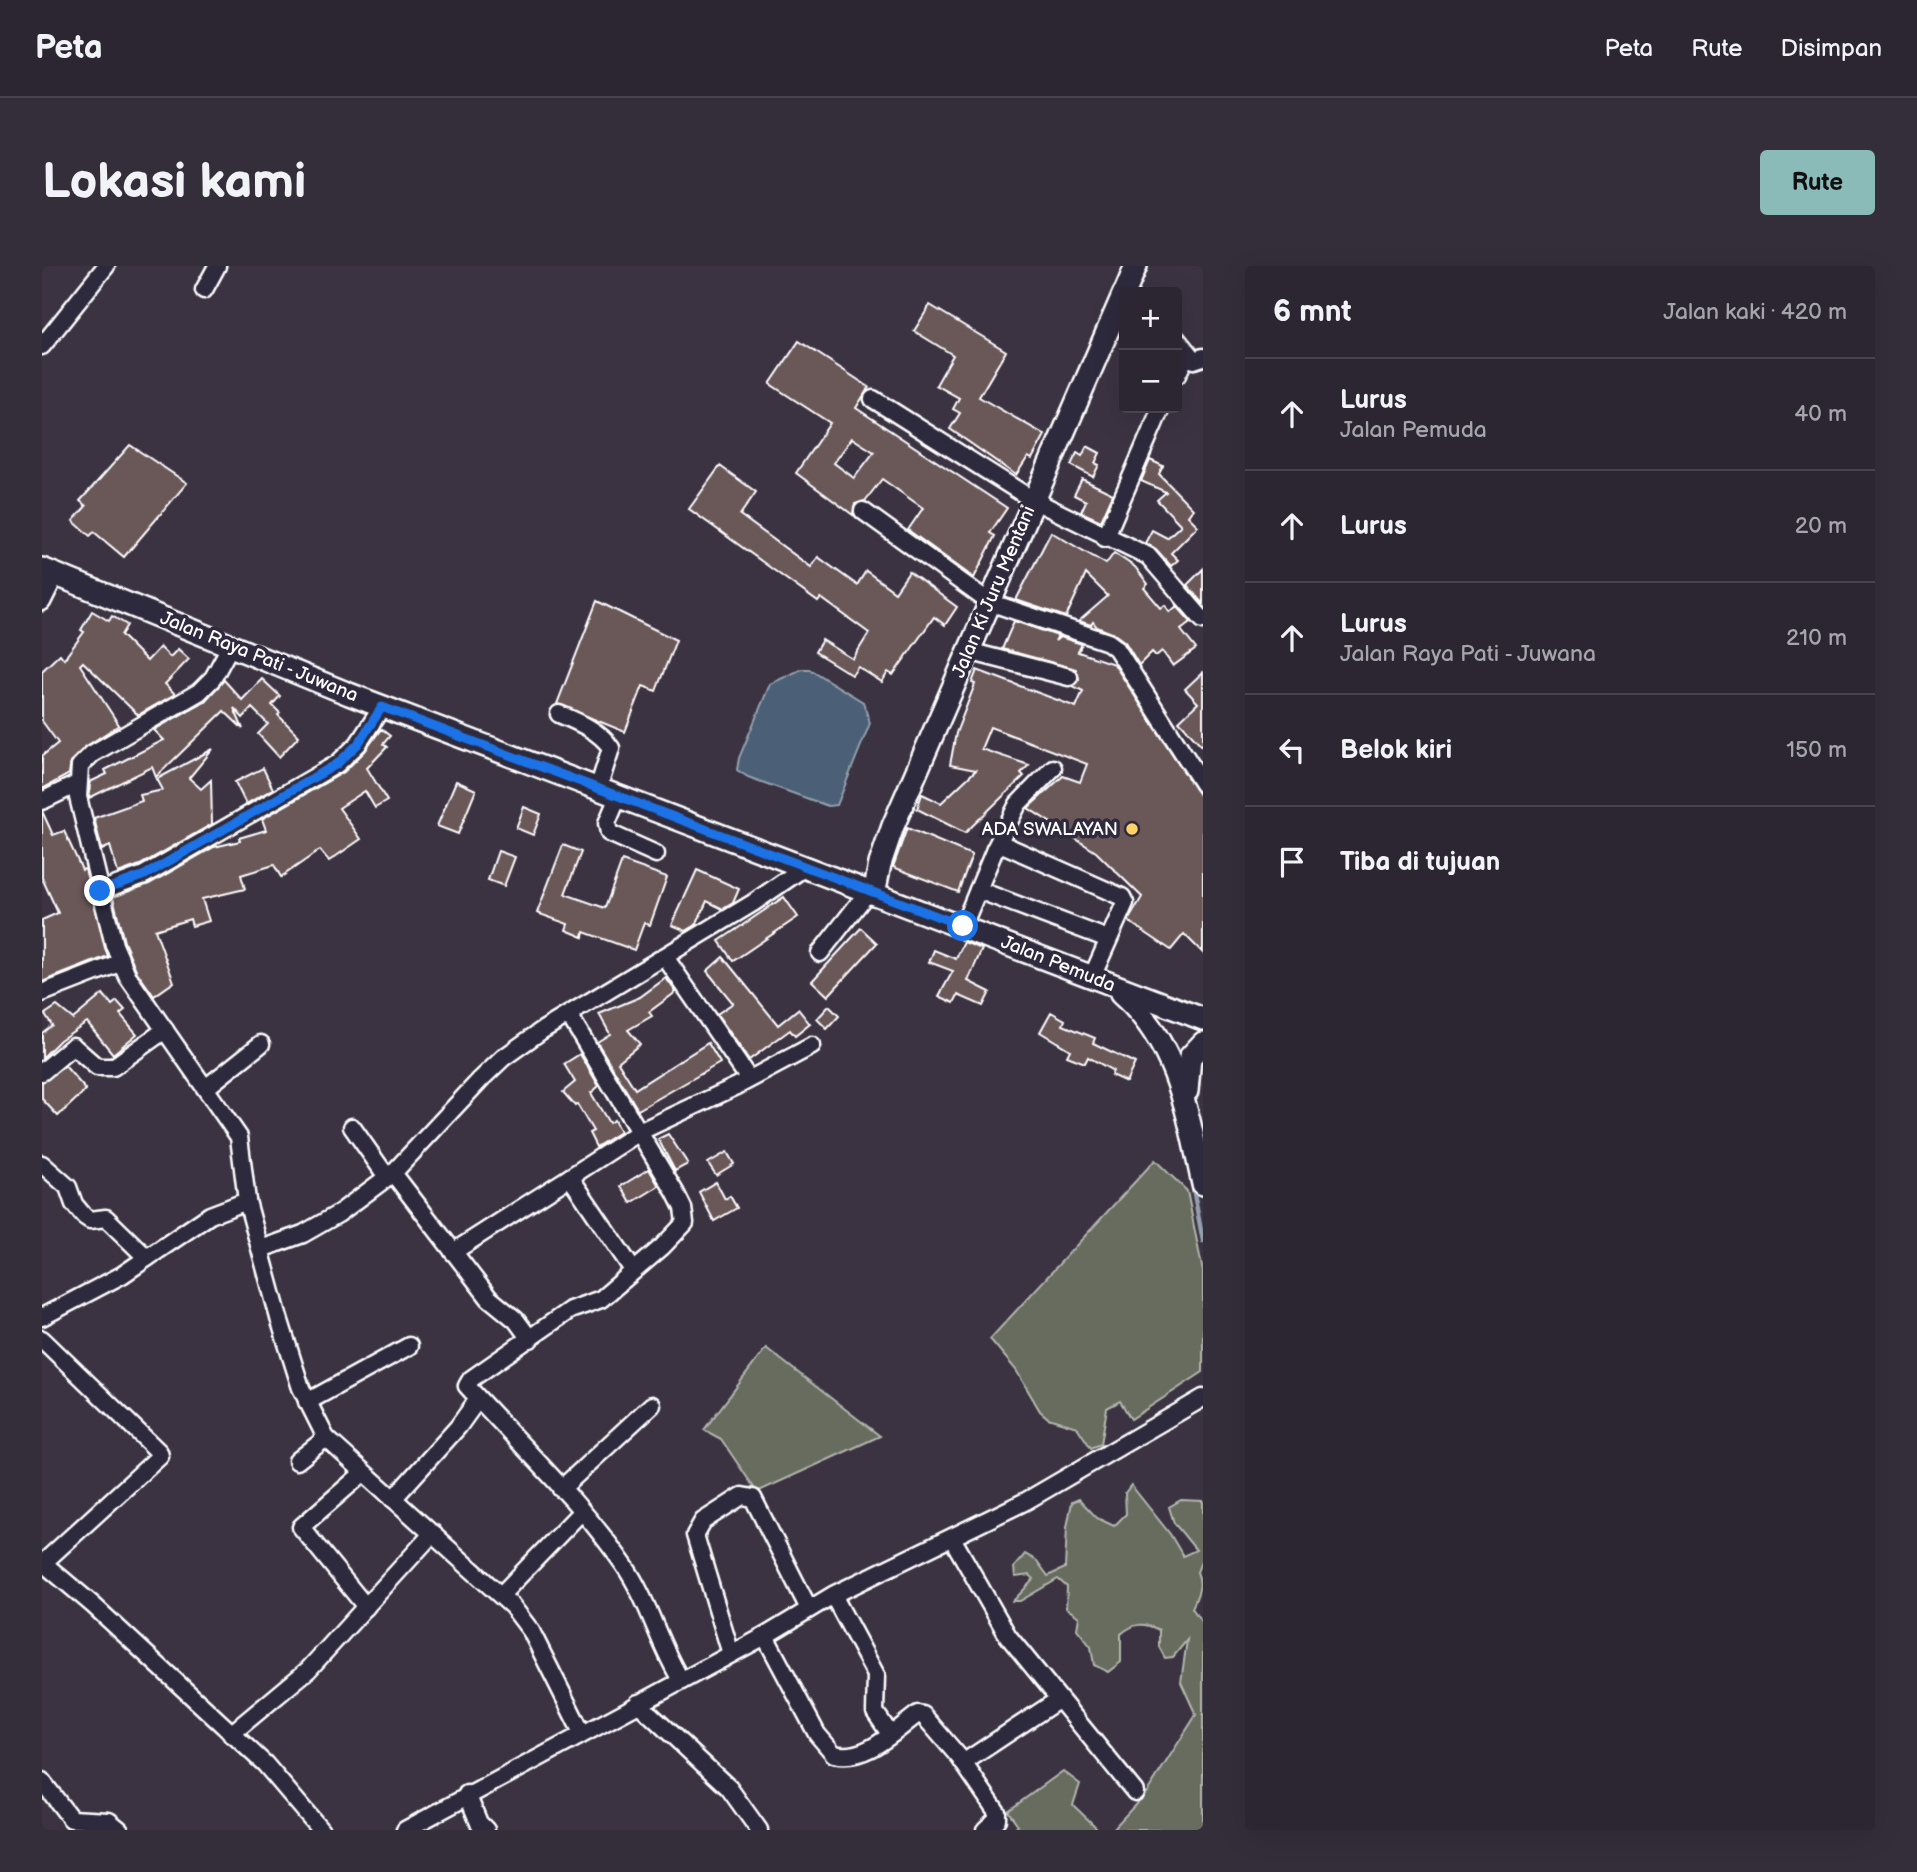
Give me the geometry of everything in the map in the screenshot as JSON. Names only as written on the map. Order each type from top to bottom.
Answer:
[{"type":"main road","name":"Jalan Ki Juru Mentani","points":[[871,893],[893,826],[989,601],[1131,285]]},
{"type":"main road","name":"Jalan Raya Pati - Juwana","points":[[49,571],[382,707],[871,893]]},
{"type":"main road","name":"Jalan Pemuda","points":[[871,893],[1203,1019]]},
{"type":"main road","points":[[1102,982],[1134,1005],[1160,1040],[1187,1108],[1203,1184]]},
{"type":"main road","points":[[1187,1108],[1188,1064],[1203,1042]]},
{"type":"street","points":[[42,346],[106,266]]},
{"type":"street","points":[[204,290],[217,266]]},
{"type":"street","points":[[1182,369],[1195,355]]},
{"type":"street","points":[[873,399],[1034,500],[1105,538],[1148,556],[1203,620]]},
{"type":"street","points":[[1105,538],[1159,413]]},
{"type":"street","points":[[863,511],[989,601],[1108,642],[1116,648],[1198,760],[1203,784]]},
{"type":"street","points":[[42,601],[49,571]]},
{"type":"street","points":[[230,645],[213,678],[199,692],[92,754],[80,766],[77,783],[114,945],[128,977],[207,1087],[239,1137],[247,1201],[295,1371],[307,1402],[326,1438],[501,1595],[531,1631],[582,1733]]},
{"type":"street","points":[[968,651],[1069,677]]},
{"type":"street","points":[[100,891],[145,875],[337,764],[358,744],[382,707]]},
{"type":"street","points":[[559,714],[606,740],[611,748],[598,789]]},
{"type":"street","points":[[963,926],[995,849],[1018,804],[1053,768]]},
{"type":"street","points":[[42,801],[77,783]]},
{"type":"street","points":[[618,797],[607,823],[609,832],[656,853]]},
{"type":"street","points":[[995,849],[1002,844],[1117,893],[1125,903],[1108,939],[1102,982]]},
{"type":"street","points":[[261,1250],[303,1234],[338,1214],[390,1175],[437,1123],[503,1058],[753,904],[804,867]]},
{"type":"street","points":[[978,890],[1108,939]]},
{"type":"street","points":[[820,953],[871,893]]},
{"type":"street","points":[[665,957],[750,1079]]},
{"type":"street","points":[[43,990],[122,962]]},
{"type":"street","points":[[569,1015],[641,1132],[686,1217],[682,1228],[601,1299],[570,1310],[471,1379],[467,1387],[542,1464],[636,1585],[665,1655],[681,1680]]},
{"type":"street","points":[[42,1072],[73,1046],[97,1067],[113,1067],[165,1030]]},
{"type":"street","points":[[207,1087],[261,1044]]},
{"type":"street","points":[[453,1252],[641,1132],[811,1046]]},
{"type":"street","points":[[352,1127],[497,1307],[516,1320],[530,1339]]},
{"type":"street","points":[[42,1164],[68,1186],[74,1204],[85,1216],[90,1220],[106,1218],[147,1258]]},
{"type":"street","points":[[570,1177],[633,1270]]},
{"type":"street","points":[[42,1317],[147,1258],[210,1215],[247,1201]]},
{"type":"street","points":[[42,1339],[159,1451],[160,1456],[43,1562],[265,1764],[321,1830]]},
{"type":"street","points":[[307,1402],[409,1346]]},
{"type":"street","points":[[405,1830],[875,1574],[1026,1501],[1203,1398]]},
{"type":"street","points":[[393,1500],[458,1427],[478,1399]]},
{"type":"street","points":[[561,1489],[652,1405]]},
{"type":"street","points":[[297,1461],[326,1438]]},
{"type":"street","points":[[363,1473],[301,1527],[366,1607]]},
{"type":"street","points":[[731,1654],[695,1535],[703,1521],[742,1496],[753,1498],[809,1609]]},
{"type":"street","points":[[501,1595],[581,1512]]},
{"type":"street","points":[[231,1734],[308,1670],[433,1534]]},
{"type":"street","points":[[952,1538],[1008,1636],[1135,1792]]},
{"type":"street","points":[[834,1597],[876,1675],[875,1712],[890,1734]]},
{"type":"street","points":[[765,1636],[804,1712],[830,1750],[844,1756],[855,1755],[921,1714],[963,1763],[997,1812],[997,1819],[985,1830]]},
{"type":"street","points":[[963,1763],[1058,1700]]},
{"type":"street","points":[[638,1703],[729,1788],[758,1830]]},
{"type":"street","points":[[42,1781],[65,1825],[108,1821],[120,1830]]},
{"type":"street","points":[[467,1794],[479,1823],[486,1830]]},
{"type":"green space","points":[[1155,1160],[1187,1191],[1203,1272],[1203,1372],[1131,1419],[1120,1401],[1107,1408],[1101,1444],[1091,1448],[1077,1427],[1048,1418],[1040,1411],[1016,1370],[990,1339]]},
{"type":"green space","points":[[766,1348],[880,1436],[757,1492],[721,1439],[704,1430]]},
{"type":"green space","points":[[1131,1485],[1170,1534],[1183,1556],[1196,1550],[1174,1523],[1169,1507],[1181,1500],[1203,1501],[1203,1557],[1197,1572],[1199,1590],[1192,1608],[1203,1624],[1203,1830],[1112,1830],[1147,1792],[1196,1715],[1181,1682],[1187,1640],[1173,1657],[1165,1658],[1159,1647],[1159,1630],[1143,1625],[1130,1628],[1121,1634],[1121,1662],[1108,1672],[1094,1665],[1091,1647],[1077,1629],[1079,1617],[1066,1608],[1067,1587],[1058,1579],[1020,1601],[1013,1601],[1034,1579],[1030,1575],[1015,1577],[1014,1567],[1025,1554],[1037,1561],[1048,1576],[1065,1568],[1067,1527],[1072,1502],[1079,1499],[1097,1518],[1114,1526],[1126,1514],[1125,1493]]},
{"type":"green space","points":[[1063,1771],[1080,1784],[1073,1805],[1099,1830],[1012,1830],[1018,1825],[1008,1811]]},
{"type":"water","points":[[802,669],[809,669],[863,702],[870,723],[837,805],[828,806],[748,777],[737,770],[739,758],[770,684]]},
{"type":"building","points":[[930,305],[1006,351],[979,397],[1045,435],[1032,459],[1028,457],[1016,475],[950,429],[960,413],[953,409],[959,398],[936,385],[953,355],[914,331]]},
{"type":"building","points":[[799,341],[869,387],[856,408],[1007,508],[990,533],[995,536],[974,578],[908,530],[923,508],[882,479],[865,501],[855,504],[853,515],[796,473],[830,423],[770,384]],"holes":[[[852,438],[874,452],[854,478],[834,463]]]},
{"type":"building","points":[[130,445],[187,483],[124,557],[94,532],[90,536],[73,521],[86,506],[80,501]]},
{"type":"building","points":[[1087,446],[1100,453],[1095,463],[1099,465],[1093,477],[1071,465],[1077,453],[1082,456]]},
{"type":"building","points":[[1150,460],[1163,466],[1159,474],[1193,509],[1188,516],[1198,526],[1171,553],[1178,560],[1171,566],[1156,549],[1145,543],[1152,530],[1167,538],[1181,525],[1157,500],[1166,492],[1141,481]]},
{"type":"building","points":[[720,466],[756,492],[740,515],[811,567],[818,557],[857,585],[866,571],[895,592],[909,572],[957,607],[945,625],[934,617],[893,675],[888,672],[882,682],[858,667],[852,675],[815,652],[822,640],[853,659],[869,633],[821,598],[818,602],[689,509]]},
{"type":"building","points":[[1082,479],[1113,494],[1101,521],[1081,512],[1086,501],[1074,495]]},
{"type":"building","points":[[1051,532],[1106,564],[1114,553],[1135,567],[1148,584],[1144,588],[1161,608],[1165,605],[1170,612],[1177,606],[1191,622],[1181,630],[1196,649],[1173,666],[1162,651],[1156,656],[1152,652],[1139,665],[1125,642],[1097,627],[1093,622],[1091,625],[1079,621],[1108,596],[1086,574],[1066,617],[1016,600]]},
{"type":"building","points":[[1203,569],[1203,604],[1187,585]]},
{"type":"building","points":[[597,601],[676,640],[656,691],[643,686],[625,732],[557,704]]},
{"type":"building","points":[[92,611],[109,621],[112,616],[127,625],[121,635],[147,661],[160,647],[170,657],[178,649],[189,659],[165,684],[175,694],[138,715],[83,662],[80,665],[119,725],[85,747],[71,761],[69,774],[42,789],[42,756],[58,743],[42,721],[42,671],[60,654],[64,659],[84,632],[81,630]]},
{"type":"building","points":[[1014,621],[1058,636],[1055,641],[1060,637],[1082,644],[1078,652],[1114,664],[1203,801],[1203,953],[1184,934],[1171,950],[1128,921],[1142,897],[1096,852],[1028,808],[1063,776],[1080,782],[1087,764],[990,727],[981,749],[1029,765],[1021,773],[1024,776],[965,833],[917,809],[922,794],[941,803],[976,770],[950,765],[956,733],[975,684],[972,683],[977,670],[1076,707],[1083,691],[1073,686],[1079,679],[1076,669],[1002,649]]},
{"type":"building","points":[[1203,672],[1203,747],[1179,721],[1198,703],[1185,689]]},
{"type":"building","points":[[262,679],[280,696],[272,705],[280,713],[278,715],[299,736],[279,757],[258,734],[268,724],[252,708],[243,718],[234,708],[243,729],[224,711],[156,777],[152,767],[89,798],[90,782],[107,774],[105,770],[164,740],[154,730],[205,701],[224,680],[242,700]]},
{"type":"building","points":[[381,729],[390,736],[383,744],[387,747],[367,768],[387,801],[375,808],[365,791],[339,808],[361,839],[329,861],[320,850],[281,877],[274,865],[241,875],[245,889],[202,899],[209,921],[192,926],[190,919],[155,930],[174,982],[154,996],[137,972],[124,942],[113,897],[149,884],[214,847],[240,841],[239,838],[266,830],[262,819],[344,772],[365,751]]},
{"type":"building","points":[[213,749],[189,778],[201,789],[211,780],[212,824],[140,865],[118,873],[110,846],[102,850],[94,818],[142,801],[140,795],[163,790],[157,779]]},
{"type":"building","points":[[263,768],[273,789],[246,804],[235,782]]},
{"type":"building","points":[[456,781],[476,790],[458,834],[437,826]]},
{"type":"building","points":[[524,807],[541,814],[533,835],[516,828]]},
{"type":"building","points":[[42,811],[53,835],[64,831],[82,870],[85,869],[108,956],[42,982],[42,920],[58,913],[42,878]]},
{"type":"building","points":[[907,828],[972,855],[958,892],[893,867]]},
{"type":"building","points":[[563,845],[581,852],[565,894],[605,908],[622,861],[667,877],[650,925],[644,923],[634,950],[584,932],[583,937],[566,930],[568,924],[537,913]]},
{"type":"building","points":[[498,851],[515,857],[504,886],[488,880]]},
{"type":"building","points":[[697,870],[739,889],[733,903],[723,909],[707,901],[696,925],[686,931],[672,925]]},
{"type":"building","points":[[784,897],[798,917],[733,961],[719,941]]},
{"type":"building","points":[[861,928],[877,943],[828,996],[812,981]]},
{"type":"building","points":[[964,942],[982,949],[968,981],[990,992],[983,1006],[958,995],[954,1003],[939,996],[953,971],[929,962],[934,950],[956,959]]},
{"type":"building","points":[[723,957],[778,1025],[798,1009],[810,1024],[795,1036],[790,1030],[749,1060],[717,1014],[733,1003],[707,971]]},
{"type":"building","points":[[666,978],[676,992],[649,1012],[652,1016],[628,1030],[640,1044],[618,1062],[635,1089],[708,1043],[720,1063],[638,1110],[597,1042],[610,1034],[599,1014],[640,997]]},
{"type":"building","points":[[103,994],[112,1005],[117,1001],[125,1010],[120,1014],[137,1034],[113,1054],[87,1022],[60,1040],[42,1058],[42,1033],[52,1025],[45,1014],[57,1006],[73,1019]]},
{"type":"building","points":[[829,1006],[839,1016],[827,1029],[817,1019]]},
{"type":"building","points":[[1051,1012],[1065,1020],[1063,1025],[1095,1038],[1093,1043],[1135,1063],[1126,1082],[1111,1075],[1113,1071],[1088,1057],[1085,1063],[1067,1056],[1070,1050],[1040,1032]]},
{"type":"building","points":[[580,1054],[599,1086],[591,1093],[609,1123],[614,1120],[620,1132],[596,1147],[589,1133],[593,1131],[577,1104],[575,1106],[563,1092],[575,1082],[564,1064]]},
{"type":"building","points":[[65,1066],[86,1090],[58,1116],[42,1099],[42,1082]]},
{"type":"building","points":[[668,1134],[688,1164],[675,1171],[658,1139]]},
{"type":"building","points":[[727,1152],[734,1164],[716,1175],[708,1163]]},
{"type":"building","points":[[649,1169],[659,1186],[631,1203],[621,1186]]},
{"type":"building","points":[[716,1182],[725,1199],[730,1196],[737,1208],[714,1221],[699,1192]]},
{"type":"waterway","points":[[1186,1152],[1203,1241]]},
{"type":"place","name":"ADA SWALAYAN","points":[[1132,829]]},
{"type":"route","points":[[100,891],[145,875],[337,764],[358,744],[382,707],[963,926]]}]
